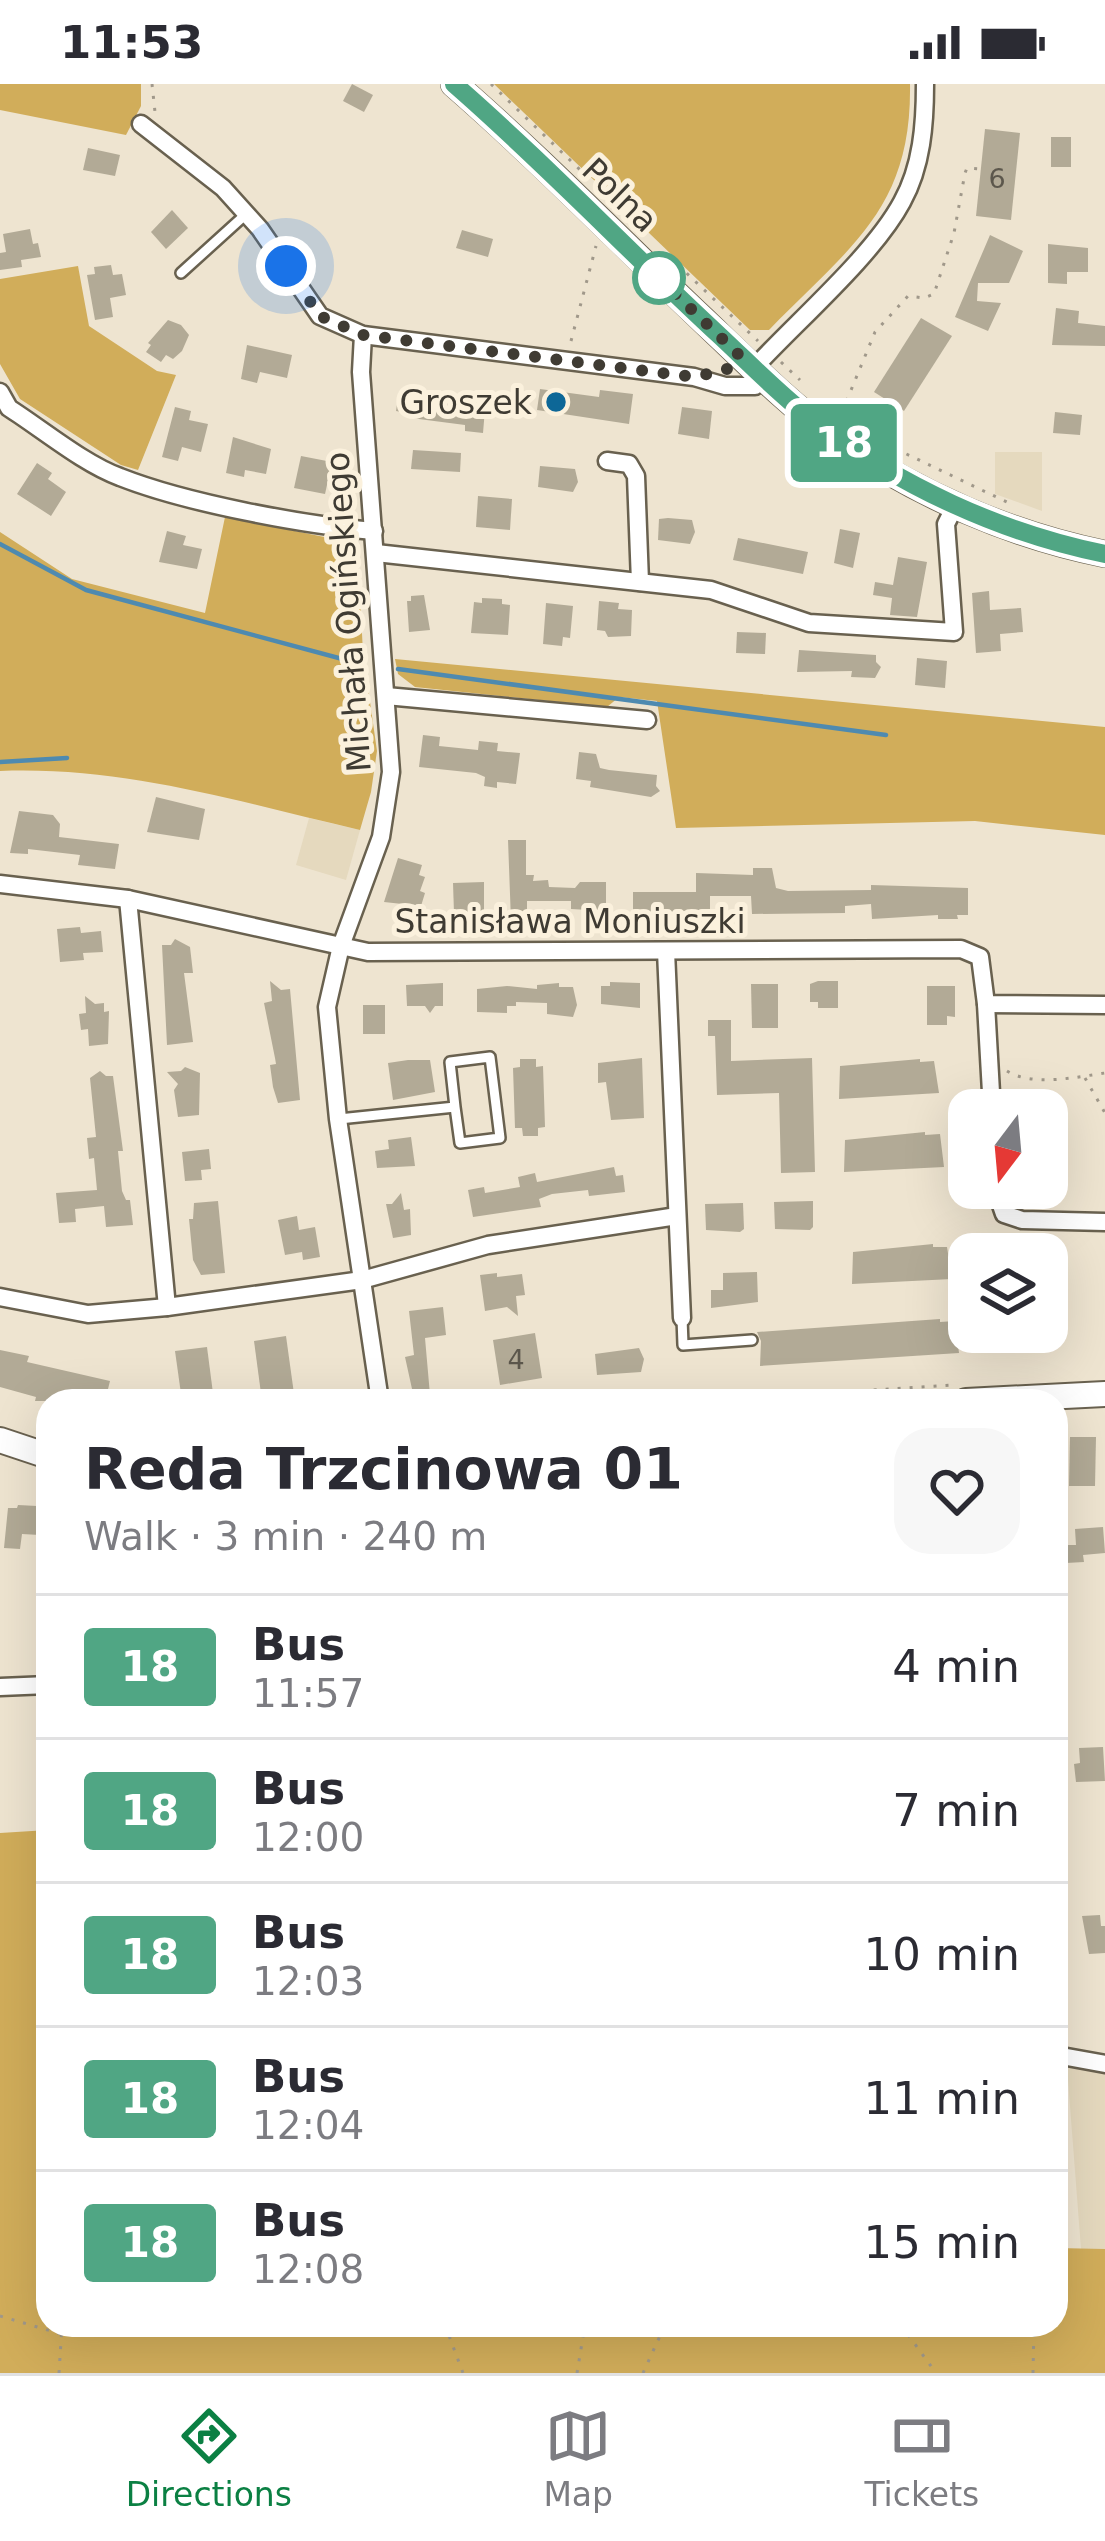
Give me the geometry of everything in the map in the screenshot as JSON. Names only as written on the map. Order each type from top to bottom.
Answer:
[{"type":"street","name":"Polna","points":[[454,84],[852,448],[956,504],[1024,533],[1105,554]]},
{"type":"street","points":[[141,124],[223,188],[260,229],[320,316],[363,335],[694,377],[724,386],[755,386],[761,361],[887,227],[904,199],[919,160],[925,84]]},
{"type":"street","name":"Michała Ogińskiego","points":[[363,335],[361,372],[391,772],[380,837],[341,946],[326,1007],[378,1389]]},
{"type":"street","points":[[694,377],[761,361]]},
{"type":"street","points":[[0,392],[9,408],[117,476],[210,501],[374,531]]},
{"type":"street","points":[[608,461],[629,464],[636,476],[640,582]]},
{"type":"street","points":[[376,553],[711,590],[809,623],[954,632],[946,524],[956,504]]},
{"type":"street","points":[[386,696],[647,720]]},
{"type":"street","name":"Stanisława Moniuszki","points":[[0,884],[128,899],[368,952],[962,949],[980,957],[986,1004]]},
{"type":"street","points":[[128,899],[166,1307]]},
{"type":"street","points":[[665,951],[682,1318]]},
{"type":"street","points":[[991,1089],[986,1004],[1105,1005]]},
{"type":"street","points":[[1002,1209],[1022,1220],[1105,1222]]},
{"type":"street","points":[[0,1298],[88,1314],[166,1307],[362,1280],[488,1245],[677,1216]]},
{"type":"street","points":[[1068,1393],[1105,1394]]},
{"type":"street","points":[[0,1440],[36,1452]]},
{"type":"street","points":[[0,1687],[36,1686]]},
{"type":"street","points":[[1068,2057],[1105,2064]]},
{"type":"lane","points":[[181,273],[245,215]]},
{"type":"lane","points":[[490,1057],[500,1138],[460,1143],[455,1107],[451,1062],[490,1057]]},
{"type":"lane","points":[[338,1119],[455,1107]]},
{"type":"lane","points":[[682,1318],[683,1345],[752,1340]]},
{"type":"path","points":[[491,84],[601,190]]},
{"type":"path","points":[[841,414],[869,343],[882,323],[908,296],[934,294],[951,248],[965,173],[980,170]]},
{"type":"path","points":[[566,361],[598,238]]},
{"type":"path","points":[[676,263],[761,361],[798,384]]},
{"type":"path","points":[[824,402],[896,448],[1016,506]]},
{"type":"path","points":[[833,416],[895,455],[1023,515]]},
{"type":"path","points":[[989,1060],[1015,1076],[1067,1079],[1105,1073]]},
{"type":"path","points":[[1084,1076],[1105,1113]]},
{"type":"path","points":[[0,2316],[36,2327]]},
{"type":"path","points":[[59,2373],[61,2337]]},
{"type":"path","points":[[450,2337],[463,2373]]},
{"type":"path","points":[[578,2373],[583,2337]]},
{"type":"path","points":[[643,2373],[659,2337]]},
{"type":"path","points":[[910,2337],[936,2373]]},
{"type":"path","points":[[1033,2373],[1034,2337]]},
{"type":"shaded area","points":[[0,84],[141,84],[141,106],[126,135],[0,110]]},
{"type":"shaded area","points":[[494,84],[910,84],[908,127],[900,164],[870,223],[769,330],[750,330]]},
{"type":"shaded area","points":[[78,266],[89,326],[157,371],[176,375],[138,470],[121,465],[20,399],[0,364],[0,279]]},
{"type":"shaded area","points":[[995,452],[1042,452],[1042,511],[995,494]]},
{"type":"shaded area","points":[[225,517],[344,541],[358,556],[363,653],[377,751],[360,830],[137,780],[0,771],[0,532],[72,579],[205,613]]},
{"type":"shaded area","points":[[395,659],[1105,727],[1105,835],[975,821],[676,828],[657,701],[619,697],[607,707],[415,687],[398,674]]},
{"type":"shaded area","points":[[309,818],[360,830],[346,880],[296,865]]},
{"type":"shaded area","points":[[36,1831],[36,2337],[1068,2337],[1068,2248],[1105,2249],[1105,2373],[0,2373],[0,1833]]},
{"type":"shaded area","points":[[1068,2067],[1105,2074],[1105,2249],[1081,2249]]},
{"type":"building","points":[[352,84],[373,95],[364,112],[343,101]]},
{"type":"building","points":[[985,129],[1020,133],[1011,220],[976,216]]},
{"type":"building","points":[[1051,137],[1071,137],[1071,167],[1051,167]]},
{"type":"building","points":[[88,148],[120,155],[115,176],[83,170]]},
{"type":"building","points":[[172,210],[188,228],[166,249],[151,232]]},
{"type":"building","points":[[30,229],[41,257],[21,260],[22,267],[0,270],[0,253],[6,252],[3,234]]},
{"type":"building","points":[[462,230],[493,239],[488,257],[456,248]]},
{"type":"building","points":[[990,235],[1023,251],[1009,283],[978,283],[977,301],[1001,303],[988,331],[955,317]]},
{"type":"building","points":[[1048,244],[1088,248],[1088,272],[1067,272],[1067,284],[1048,283]]},
{"type":"building","points":[[111,265],[113,275],[122,274],[126,295],[110,298],[113,317],[95,320],[87,275],[95,274],[94,267]]},
{"type":"building","points":[[1056,308],[1079,311],[1078,323],[1105,326],[1105,346],[1052,345]]},
{"type":"building","points":[[921,318],[952,336],[904,411],[874,392]]},
{"type":"building","points":[[168,320],[189,335],[182,351],[173,359],[166,355],[161,362],[146,352]]},
{"type":"building","points":[[247,345],[292,355],[287,378],[260,372],[257,383],[241,379]]},
{"type":"building","points":[[540,389],[599,397],[600,390],[633,394],[629,424],[537,410]]},
{"type":"building","points":[[399,392],[480,404],[485,409],[483,433],[396,411]]},
{"type":"building","points":[[175,407],[191,411],[189,420],[208,424],[201,452],[182,447],[178,461],[162,457]]},
{"type":"building","points":[[682,407],[712,411],[709,439],[678,434]]},
{"type":"building","points":[[1055,412],[1082,415],[1080,435],[1053,433]]},
{"type":"building","points":[[233,437],[271,449],[266,474],[226,473]]},
{"type":"building","points":[[413,450],[461,453],[460,472],[411,469]]},
{"type":"building","points":[[301,456],[332,462],[325,494],[294,488]]},
{"type":"building","points":[[37,463],[66,492],[51,516],[17,494]]},
{"type":"building","points":[[540,466],[575,469],[578,482],[573,492],[538,487]]},
{"type":"building","points":[[478,496],[512,499],[510,530],[476,527]]},
{"type":"building","points":[[659,519],[692,520],[695,532],[690,544],[658,540]]},
{"type":"building","points":[[840,529],[860,533],[853,568],[834,563]]},
{"type":"building","points":[[167,531],[186,536],[183,545],[202,549],[197,569],[159,562]]},
{"type":"building","points":[[738,538],[808,552],[803,574],[733,560]]},
{"type":"building","points":[[898,557],[927,562],[917,617],[890,615],[892,598],[873,595],[875,582],[893,585]]},
{"type":"building","points":[[989,591],[990,610],[1021,608],[1023,632],[1000,634],[1001,651],[976,653],[972,593]]},
{"type":"building","points":[[424,595],[430,630],[409,632],[407,601]]},
{"type":"building","points":[[482,598],[502,599],[502,604],[510,605],[508,635],[471,633],[474,602],[482,603]]},
{"type":"building","points":[[599,601],[632,610],[631,636],[608,637],[597,630]]},
{"type":"building","points":[[546,603],[573,606],[570,638],[563,637],[562,646],[543,644]]},
{"type":"building","points":[[737,632],[766,633],[765,654],[736,653]]},
{"type":"building","points":[[799,650],[876,655],[881,667],[875,678],[851,677],[852,671],[797,672]]},
{"type":"building","points":[[917,658],[947,661],[945,688],[915,685]]},
{"type":"building","points":[[423,735],[440,737],[439,746],[478,750],[479,741],[498,743],[497,751],[520,753],[516,784],[484,786],[485,777],[476,773],[419,767]]},
{"type":"building","points":[[579,752],[596,754],[600,768],[657,775],[660,791],[651,797],[590,787],[591,781],[576,779]]},
{"type":"building","points":[[156,797],[205,809],[199,840],[147,832]]},
{"type":"building","points":[[19,811],[53,815],[60,824],[59,837],[119,844],[115,869],[78,865],[80,855],[28,849],[28,854],[10,853]]},
{"type":"building","points":[[508,840],[526,840],[526,875],[534,875],[533,881],[575,888],[580,882],[606,882],[606,911],[571,909],[571,901],[527,901],[527,921],[511,921]]},
{"type":"building","points":[[398,858],[422,865],[419,875],[425,877],[420,891],[425,893],[421,906],[384,902]]},
{"type":"building","points":[[753,868],[772,868],[776,888],[788,891],[871,890],[871,885],[968,888],[968,915],[872,919],[871,904],[845,906],[845,913],[752,914],[751,896],[710,896],[710,912],[633,915],[633,892],[696,892],[696,873],[753,875]]},
{"type":"building","points":[[484,882],[484,913],[454,913],[453,883]]},
{"type":"building","points":[[80,927],[81,933],[101,931],[103,952],[60,962],[57,929]]},
{"type":"building","points":[[175,939],[190,947],[193,973],[184,973],[193,1042],[167,1045],[162,945],[171,945]]},
{"type":"building","points":[[270,981],[281,990],[290,989],[300,1100],[278,1103],[273,1087],[270,1065],[276,1064],[264,1003],[272,1001]]},
{"type":"building","points":[[838,981],[838,1008],[818,1008],[818,1002],[810,1002],[810,984]]},
{"type":"building","points":[[610,982],[640,983],[640,1008],[601,1004],[601,986],[610,986]]},
{"type":"building","points":[[443,983],[443,1006],[435,1006],[430,1013],[425,1006],[407,1006],[406,985]]},
{"type":"building","points":[[559,983],[559,987],[573,987],[577,1005],[573,1017],[547,1014],[547,1003],[516,1002],[516,1006],[507,1006],[507,1013],[477,1012],[477,989],[537,989],[537,985]]},
{"type":"building","points":[[751,984],[778,984],[778,1028],[752,1028]]},
{"type":"building","points":[[927,986],[955,986],[955,1017],[947,1016],[947,1025],[927,1025]]},
{"type":"building","points":[[85,996],[95,1004],[104,1003],[104,1012],[109,1011],[108,1044],[89,1046],[88,1029],[81,1030],[79,1014],[86,1013]]},
{"type":"building","points":[[363,1005],[385,1005],[385,1034],[363,1034]]},
{"type":"building","points":[[708,1020],[731,1020],[731,1061],[812,1058],[815,1172],[781,1173],[779,1093],[717,1095],[715,1036],[708,1036]]},
{"type":"building","points":[[642,1058],[644,1118],[611,1120],[606,1082],[598,1083],[598,1063]]},
{"type":"building","points":[[520,1059],[536,1059],[536,1067],[543,1066],[545,1127],[538,1128],[538,1136],[523,1136],[522,1128],[515,1128],[513,1068],[520,1067]]},
{"type":"building","points":[[430,1060],[435,1092],[393,1100],[388,1063]]},
{"type":"building","points":[[934,1061],[939,1093],[839,1099],[840,1066]]},
{"type":"building","points":[[185,1067],[200,1073],[199,1115],[178,1117],[174,1090],[178,1084],[167,1072]]},
{"type":"building","points":[[100,1071],[113,1076],[123,1151],[118,1151],[122,1191],[130,1200],[133,1225],[106,1227],[104,1206],[75,1209],[76,1222],[59,1223],[56,1193],[97,1190],[87,1138],[96,1137],[90,1078]]},
{"type":"building","points":[[940,1134],[944,1167],[844,1172],[845,1140]]},
{"type":"building","points":[[411,1137],[415,1166],[377,1168],[375,1151],[389,1149],[388,1140]]},
{"type":"building","points":[[209,1149],[211,1169],[201,1170],[202,1180],[185,1181],[182,1152]]},
{"type":"building","points":[[614,1167],[616,1176],[623,1175],[625,1192],[552,1194],[539,1199],[541,1207],[473,1217],[468,1190],[484,1187],[485,1193],[520,1187],[518,1177],[535,1173],[537,1182]]},
{"type":"building","points":[[401,1193],[404,1210],[410,1209],[411,1235],[393,1238],[386,1204]]},
{"type":"building","points":[[218,1201],[225,1273],[201,1275],[193,1260],[189,1219],[193,1219],[194,1203]]},
{"type":"building","points":[[813,1201],[810,1230],[775,1229],[774,1202]]},
{"type":"building","points":[[743,1203],[744,1229],[740,1232],[706,1230],[705,1204]]},
{"type":"building","points":[[297,1216],[299,1230],[315,1227],[320,1257],[303,1260],[302,1252],[285,1255],[278,1220]]},
{"type":"building","points":[[933,1244],[947,1247],[948,1279],[852,1284],[853,1252]]},
{"type":"building","points":[[757,1272],[758,1302],[711,1308],[711,1290],[723,1290],[723,1273]]},
{"type":"building","points":[[497,1273],[497,1277],[522,1274],[525,1295],[516,1296],[518,1316],[507,1307],[485,1311],[480,1275]]},
{"type":"building","points":[[443,1307],[446,1335],[425,1338],[429,1389],[412,1389],[405,1357],[414,1355],[409,1311]]},
{"type":"building","points":[[940,1319],[948,1321],[948,1353],[959,1353],[760,1366],[757,1332]]},
{"type":"building","points":[[535,1333],[542,1378],[500,1385],[493,1340]]},
{"type":"building","points":[[286,1336],[293,1389],[260,1389],[254,1341]]},
{"type":"building","points":[[207,1347],[212,1389],[180,1389],[175,1351]]},
{"type":"building","points":[[639,1348],[644,1359],[641,1372],[597,1375],[595,1354]]},
{"type":"building","points":[[0,1350],[29,1356],[27,1362],[110,1381],[108,1389],[36,1389],[36,1397],[0,1387]]},
{"type":"building","points":[[1070,1437],[1096,1437],[1095,1486],[1069,1486]]},
{"type":"building","points":[[36,1506],[36,1535],[22,1534],[20,1549],[4,1548],[8,1508]]},
{"type":"building","points":[[1103,1527],[1105,1553],[1083,1555],[1084,1562],[1068,1563],[1068,1545],[1076,1545],[1075,1529]]},
{"type":"building","points":[[1103,1747],[1105,1781],[1076,1782],[1079,1748]]},
{"type":"building","points":[[1100,1915],[1105,1953],[1089,1954],[1082,1916]]},
{"type":"waterway","points":[[0,544],[86,590],[361,664]]},
{"type":"waterway","points":[[398,669],[886,735]]},
{"type":"waterway","points":[[0,762],[67,758]]},
{"type":"bus line","name":"18","points":[[454,84],[763,378],[839,440],[986,519],[1105,554]]},
{"type":"place","name":"Groszek","points":[[556,402]]},
{"type":"route","points":[[286,266],[320,316],[363,335],[694,377],[726,370],[740,356],[659,278]]}]
